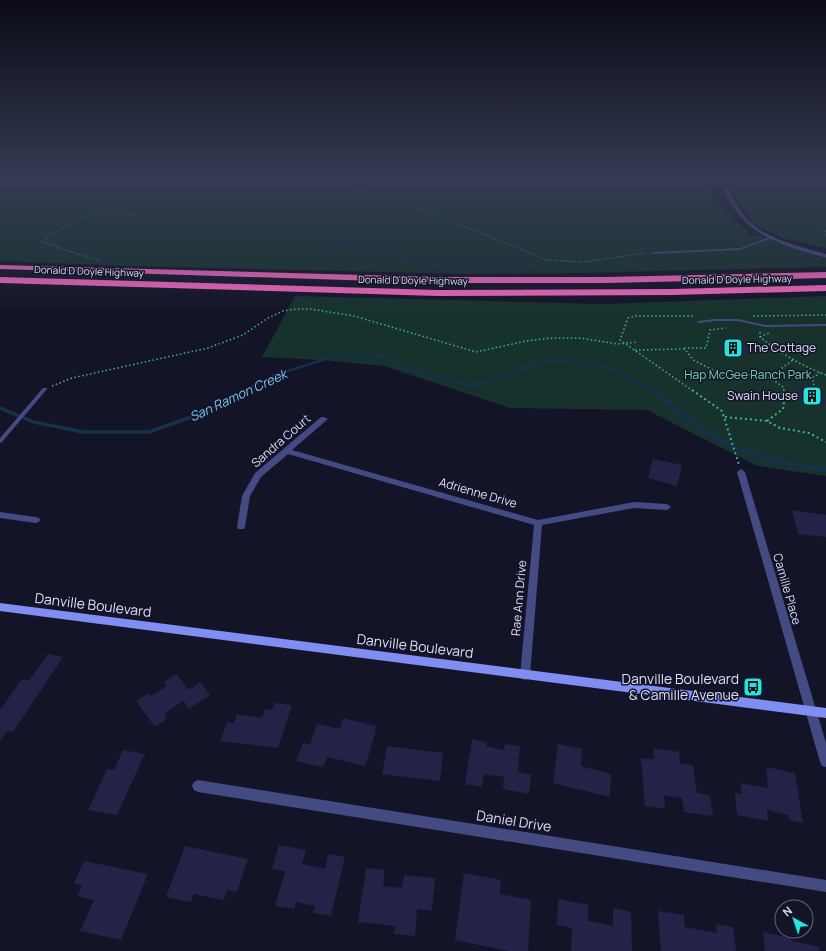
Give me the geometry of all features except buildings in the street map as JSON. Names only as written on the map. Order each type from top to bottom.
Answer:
[{"type":"highway","name":"Donald D Doyle Highway","points":[[0,267],[462,280],[824,275]]},
{"type":"highway","name":"Donald D Doyle Highway","points":[[0,280],[474,293],[672,292],[826,288]]},
{"type":"main road","name":"Danville Boulevard","points":[[0,607],[826,713]]},
{"type":"street","points":[[750,223],[757,230],[773,237],[826,256]]},
{"type":"street","points":[[784,241],[808,246],[826,252]]},
{"type":"street","name":"Sandra Court","points":[[241,527],[246,496],[258,475],[324,419]]},
{"type":"street","name":"Adrienne Drive","points":[[286,451],[538,523],[634,505],[667,506]]},
{"type":"street","name":"Camille Place","points":[[741,472],[826,762]]},
{"type":"street","points":[[0,515],[36,520]]},
{"type":"street","name":"Rae Ann Drive","points":[[525,675],[538,523]]},
{"type":"street","name":"Daniel Drive","points":[[198,786],[826,886]]},
{"type":"lane","points":[[653,253],[740,249],[773,237]]},
{"type":"lane","points":[[699,322],[738,320],[759,324],[826,326]]},
{"type":"lane","points":[[0,441],[45,389]]},
{"type":"path","points":[[74,223],[41,242],[106,263]]},
{"type":"path","points":[[456,223],[547,260],[588,263],[653,253]]},
{"type":"path","points":[[826,231],[823,232],[826,236]]},
{"type":"path","points":[[45,389],[72,378],[208,348],[243,335],[268,318],[283,311],[297,309],[311,309],[354,316],[476,352],[489,352],[510,344],[532,340],[584,338],[615,344],[638,342]]},
{"type":"path","points":[[759,324],[760,337],[778,352],[826,375]]},
{"type":"path","points":[[634,350],[706,348],[710,330],[729,328]]},
{"type":"path","points":[[625,344],[722,410],[741,472]]},
{"type":"path","points":[[685,349],[693,360],[724,376],[741,378],[755,373],[772,379],[783,387],[784,391],[781,394],[784,404],[783,409],[767,421]]},
{"type":"path","points":[[772,379],[782,368],[794,360]]},
{"type":"path","points":[[815,389],[811,379],[813,376],[820,373]]},
{"type":"path","points":[[725,417],[767,421],[780,428],[809,433],[826,442]]},
{"type":"green space","points":[[0,223],[739,223],[751,235],[761,236],[782,245],[826,259],[826,267],[581,273],[467,274],[132,266],[0,261]]},
{"type":"green space","points":[[755,223],[826,223],[826,248],[782,238]]},
{"type":"green space","name":"Hap McGee Ranch Park","points":[[295,296],[602,304],[826,296],[826,476],[757,466],[647,410],[510,408],[384,366],[321,360],[262,357]]},
{"type":"waterway","points":[[262,237],[294,235],[333,240],[389,253],[442,270],[532,269]]},
{"type":"waterway","points":[[48,242],[121,265]]},
{"type":"waterway","name":"San Ramon Creek","points":[[244,391],[272,376],[335,356],[379,356],[414,371],[468,385],[488,383],[514,371],[549,360],[590,363],[615,370],[652,391]]},
{"type":"waterway","name":"San Ramon Creek","points":[[0,408],[34,422],[83,432],[149,432],[205,412],[246,390]]},
{"type":"waterway","name":"San Ramon Creek","points":[[650,390],[664,399],[704,431],[733,446],[778,461],[826,470]]},
{"type":"place","name":"The Cottage","points":[[733,348]]},
{"type":"place","name":"Swain House","points":[[812,396]]},
{"type":"place","name":"Danville Boulevard & Camille Avenue","points":[[753,687]]}]
